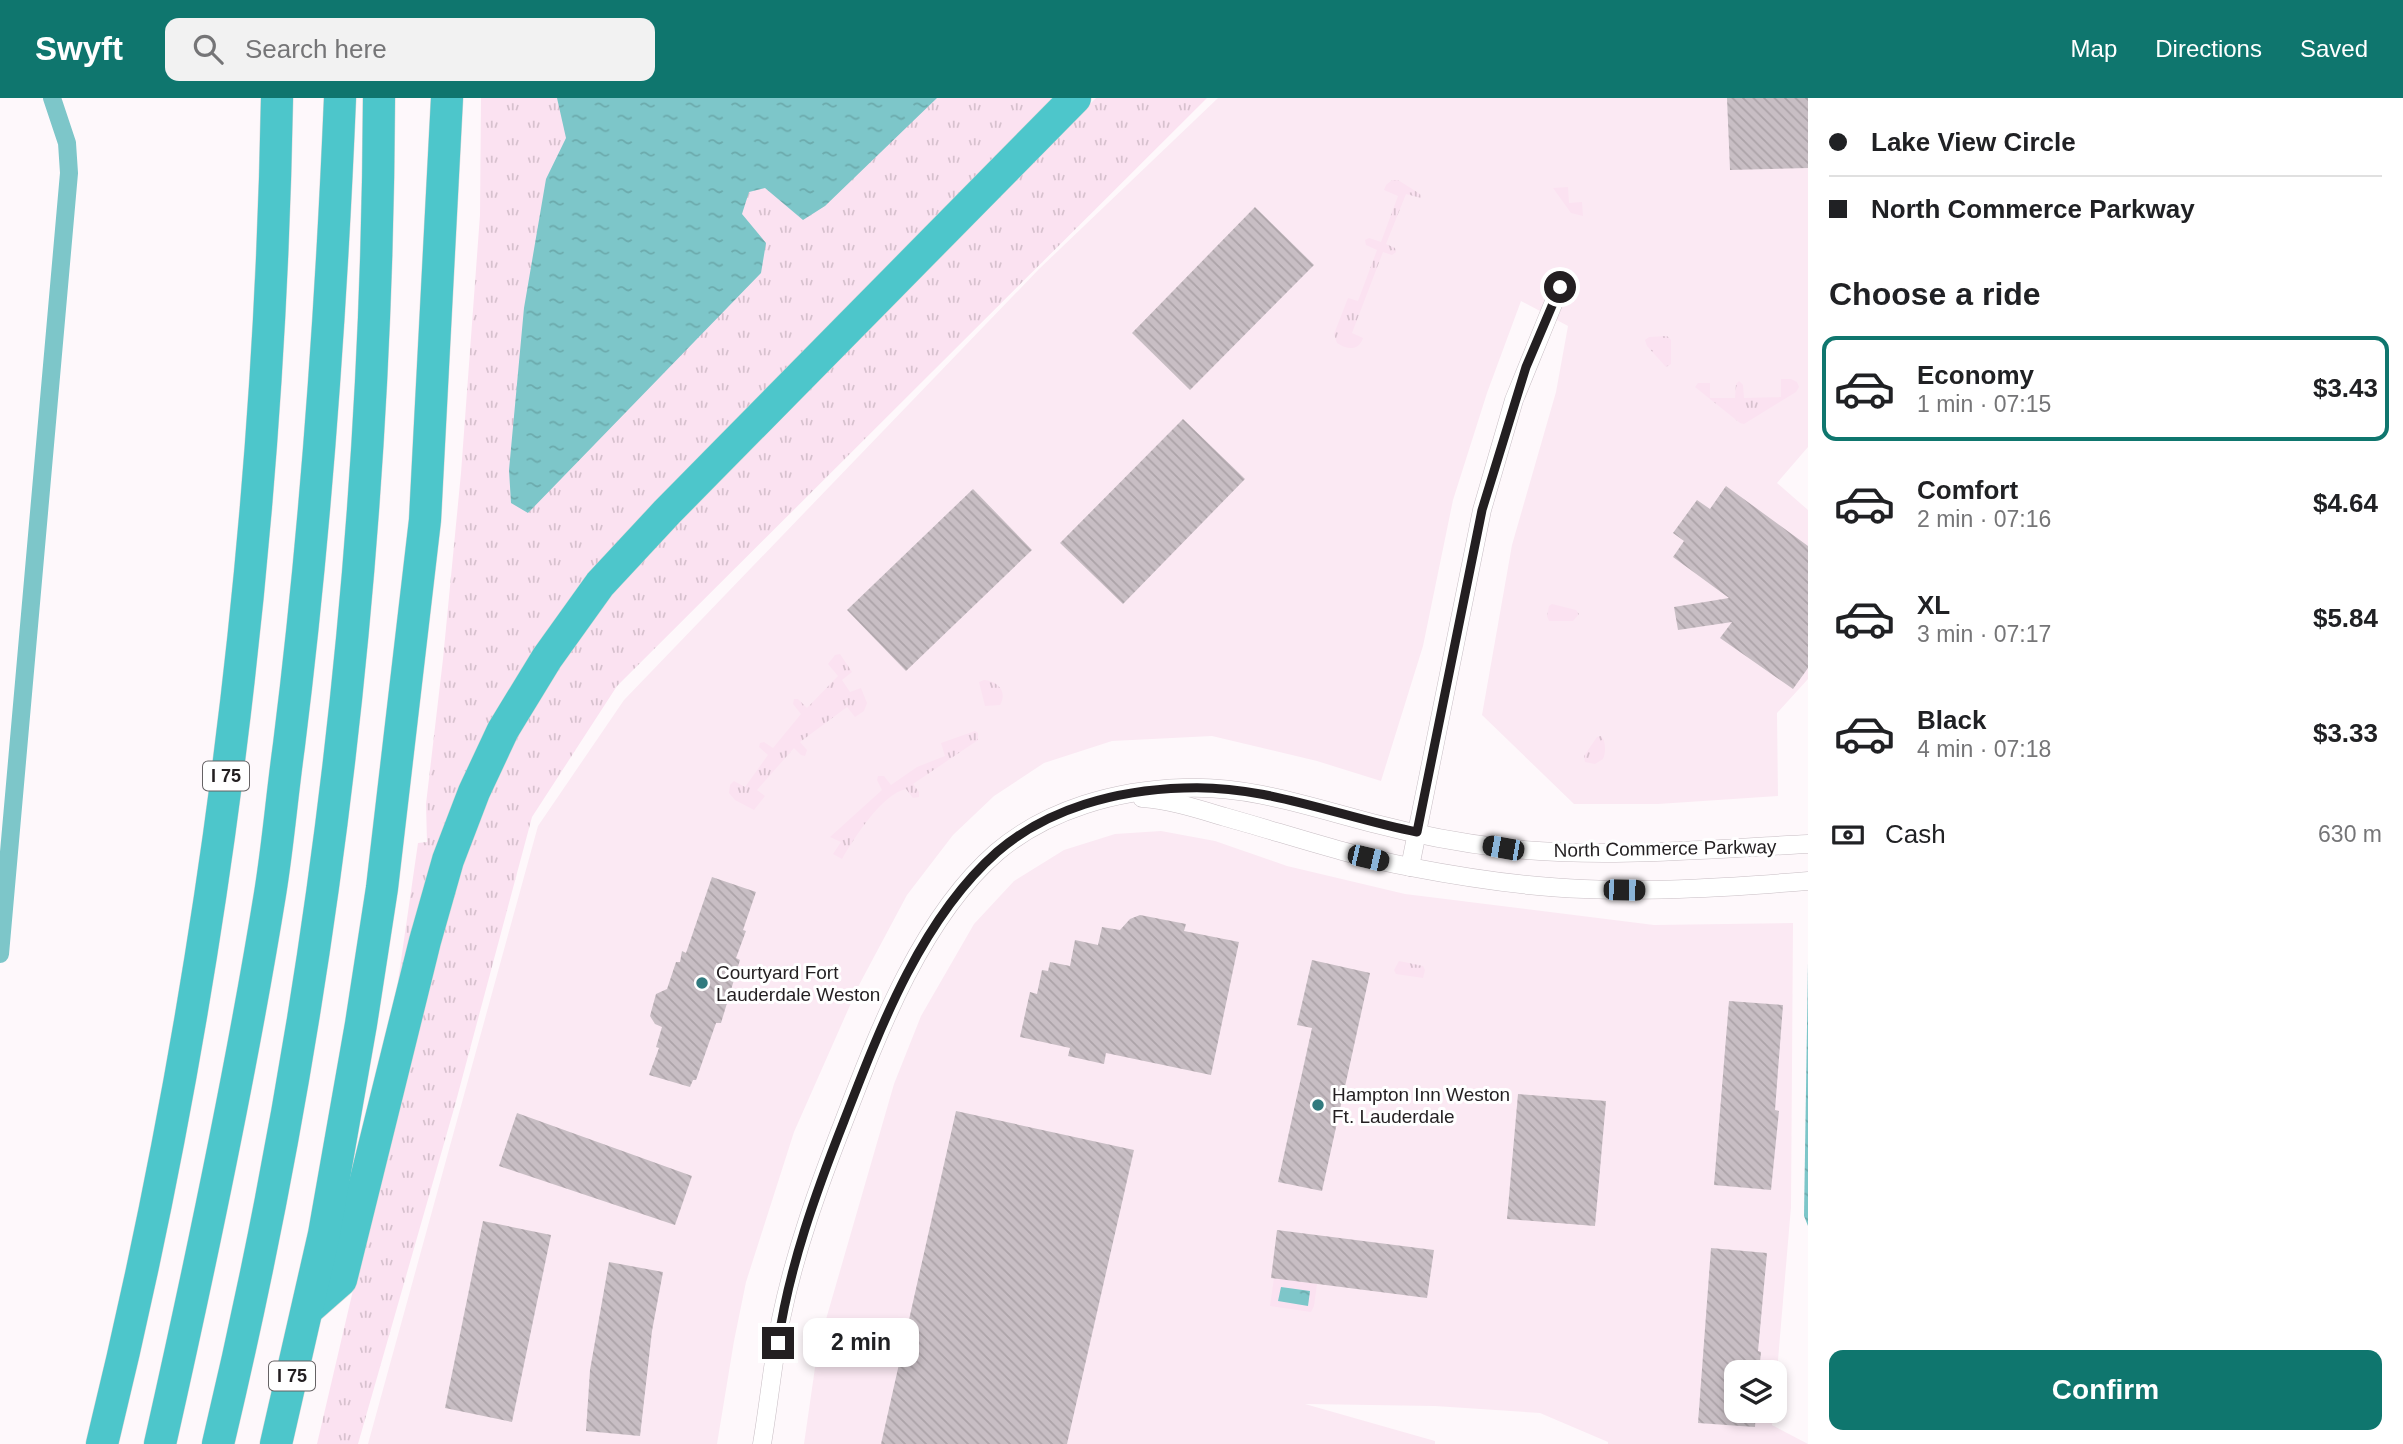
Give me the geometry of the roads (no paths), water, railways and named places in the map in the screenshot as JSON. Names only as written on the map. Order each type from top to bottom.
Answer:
[{"type":"highway","name":"I 75","points":[[102,1444],[175,1096],[202,938],[230,746],[260,443],[270,290],[277,98]]},
{"type":"highway","points":[[160,1444],[232,1109],[270,892],[314,506],[328,338],[340,98]]},
{"type":"highway","points":[[218,1444],[246,1325],[283,1133],[307,995],[333,803],[362,519],[373,345],[379,98]]},
{"type":"highway","points":[[434,98],[446,133]]},
{"type":"highway","name":"I 75","points":[[276,1444],[308,1309],[359,1038],[382,888],[425,520],[447,98]]},
{"type":"highway","points":[[308,1309],[341,1280],[425,941],[448,860],[474,792],[503,730],[547,658],[600,584],[667,512],[1075,98]]},
{"type":"street","points":[[1410,867],[1482,510],[1526,367],[1560,287]]},
{"type":"street","name":"North Commerce Parkway","points":[[762,1444],[781,1318],[817,1194],[862,1075],[894,1002],[930,933],[949,904],[999,851],[1031,828],[1065,810],[1110,797],[1184,788],[1220,789],[1283,799],[1378,825],[1503,848],[1593,853],[1808,844]]},
{"type":"street","name":"North Commerce Parkway","points":[[1110,797],[1145,799],[1186,806],[1308,842],[1410,867],[1523,884],[1583,889],[1704,889],[1808,881]]},
{"type":"water","points":[[557,98],[937,98],[825,206],[803,220],[765,188],[749,192],[742,214],[766,243],[761,273],[528,513],[511,503],[509,470],[524,308],[546,179],[566,138]]},
{"type":"water","points":[[1808,963],[1808,1226],[1804,1216]]},
{"type":"water","points":[[1281,1287],[1310,1291],[1308,1306],[1278,1301]]},
{"type":"waterway","points":[[0,954],[69,173],[67,143],[52,98]]},
{"type":"place","name":"Courtyard Fort Lauderdale Weston","points":[[702,983]]},
{"type":"place","name":"Hampton Inn Weston Ft. Lauderdale","points":[[1318,1105]]}]
